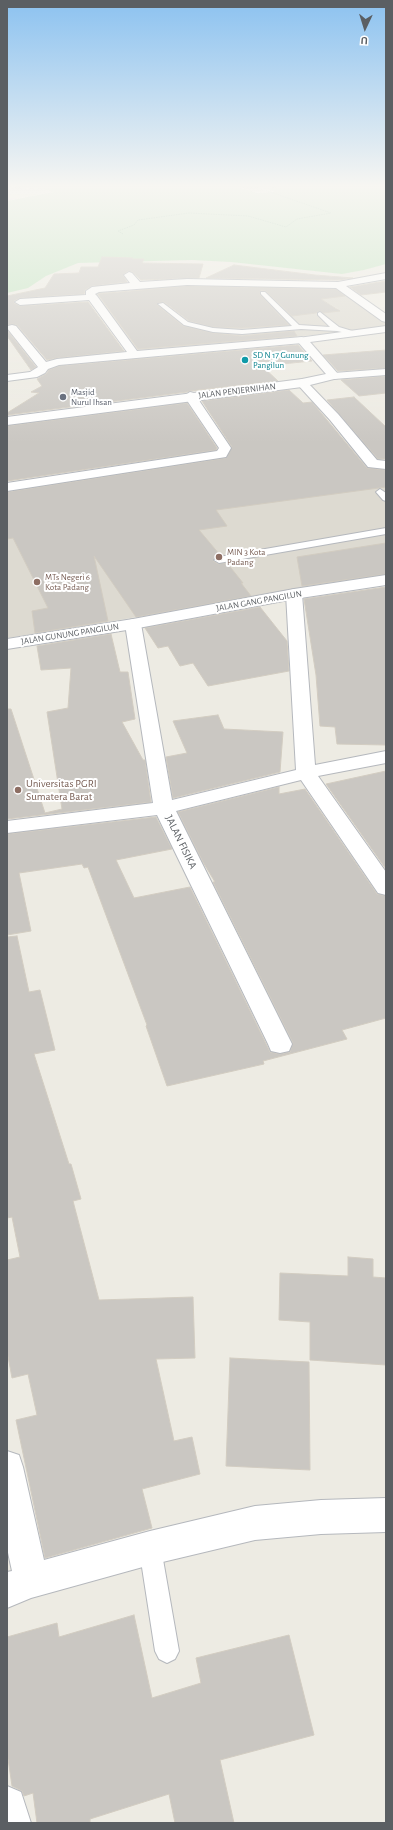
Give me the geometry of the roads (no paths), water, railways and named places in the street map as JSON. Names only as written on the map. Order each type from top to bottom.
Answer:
[{"type":"street","points":[[129,275],[137,285]]},
{"type":"street","points":[[134,354],[92,297],[90,293],[96,289],[187,282],[338,285],[386,276]]},
{"type":"street","points":[[338,285],[386,319]]},
{"type":"street","points":[[20,302],[92,297]]},
{"type":"street","points":[[12,328],[44,367]]},
{"type":"street","points":[[7,378],[33,375],[41,371],[44,367],[57,362],[302,340],[386,329]]},
{"type":"street","points":[[302,340],[334,376]]},
{"type":"street","name":"JALAN PENJERNIHAN","points":[[7,421],[190,396],[302,383],[334,376],[386,372]]},
{"type":"street","points":[[302,383],[334,418],[372,464],[386,465]]},
{"type":"street","points":[[7,487],[221,454],[225,448],[190,396]]},
{"type":"street","name":"JALAN GANG PANGILUN","points":[[133,624],[294,594],[386,580]]},
{"type":"street","points":[[294,594],[306,773],[386,888]]},
{"type":"street","name":"JALAN GUNUNG PANGILUN","points":[[7,644],[133,624]]},
{"type":"street","name":"JALAN FISIKA","points":[[133,624],[164,808],[280,1044]]},
{"type":"street","points":[[7,827],[164,808],[306,773],[386,757]]},
{"type":"street","points":[[7,1467],[19,1585],[150,1548],[255,1523],[320,1517],[386,1515]]},
{"type":"street","points":[[7,1806],[11,1823]]},
{"type":"lane","points":[[263,293],[297,327]]},
{"type":"lane","points":[[161,304],[186,324],[206,329],[242,332],[297,327],[337,329],[356,333]]},
{"type":"lane","points":[[320,314],[337,329]]},
{"type":"lane","points":[[219,560],[386,531]]},
{"type":"lane","points":[[150,1548],[167,1651]]},
{"type":"place","name":"SD N 17 Gunung Pangilun","points":[[245,360]]},
{"type":"place","name":"Masjid Nurul Ihsan","points":[[63,397]]},
{"type":"place","name":"MIN 3 Kota Padang","points":[[219,557]]},
{"type":"place","name":"MTs Negeri 6 Kota Padang","points":[[37,582]]},
{"type":"place","name":"Universitas PGRI Sumatera Barat","points":[[18,790]]}]
